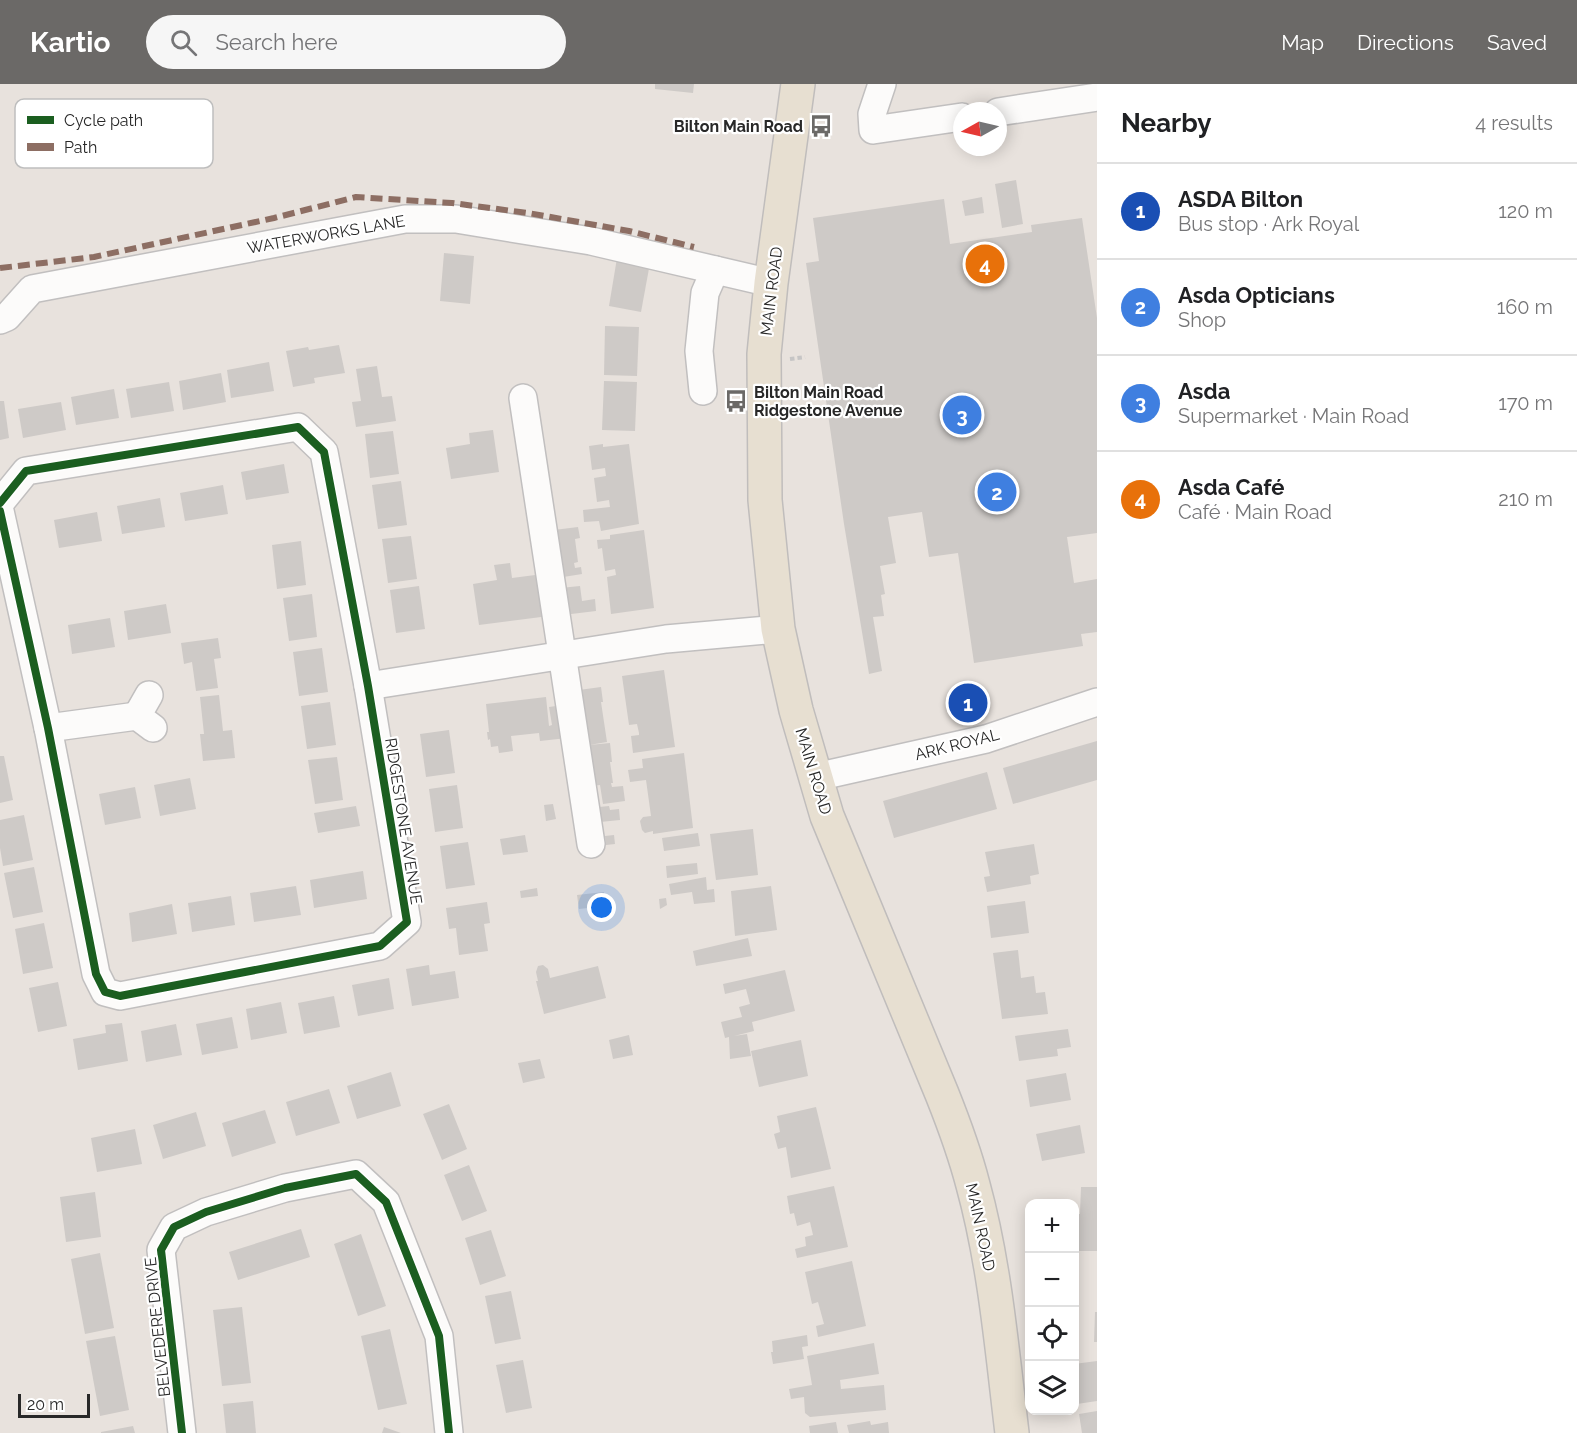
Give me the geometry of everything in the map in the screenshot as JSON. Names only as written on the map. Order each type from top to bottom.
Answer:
[{"type":"main road","name":"MAIN ROAD","points":[[798,84],[771,283],[764,354],[765,500],[778,628],[796,710],[827,816],[906,1003],[958,1136],[974,1186],[991,1271],[1012,1433]]},
{"type":"street","points":[[882,84],[873,114],[873,130],[953,118]]},
{"type":"street","points":[[1007,109],[1043,95],[1097,97]]},
{"type":"street","name":"WATERWORKS LANE","points":[[0,320],[7,317],[32,289],[405,219],[456,219],[591,241],[771,283]]},
{"type":"street","points":[[703,391],[699,351],[705,293],[715,270]]},
{"type":"street","points":[[523,398],[591,844]]},
{"type":"street","name":"RIDGESTONE AVENUE","points":[[0,502],[26,471],[298,427],[324,452],[368,686],[407,922],[380,946],[120,996],[105,992],[96,974],[48,728],[0,511]]},
{"type":"street","points":[[368,686],[666,639],[778,628]]},
{"type":"street","name":"ARK ROYAL","points":[[816,777],[986,739],[1097,702]]},
{"type":"street","points":[[48,728],[146,713]]},
{"type":"street","name":"BELVEDERE DRIVE","points":[[182,1433],[161,1250],[174,1227],[206,1212],[285,1188],[356,1174],[386,1202],[439,1336],[449,1433]]},
{"type":"building","points":[[655,84],[694,84],[693,93],[655,89]]},
{"type":"building","points":[[1016,180],[1023,224],[1002,228],[995,184]]},
{"type":"building","points":[[982,197],[984,213],[965,216],[962,201]]},
{"type":"building","points":[[944,199],[950,244],[1032,232],[1031,225],[1082,218],[1097,318],[1097,533],[1067,537],[1074,583],[1097,579],[1097,632],[1081,634],[1083,646],[974,663],[958,553],[929,557],[922,512],[888,517],[896,563],[880,566],[885,594],[881,595],[884,616],[873,617],[882,671],[869,674],[844,524],[806,263],[819,261],[813,218]]},
{"type":"building","points":[[444,253],[474,256],[470,304],[440,301]]},
{"type":"building","points":[[617,258],[650,263],[641,312],[609,306]]},
{"type":"building","points":[[605,326],[639,327],[637,376],[604,375]]},
{"type":"building","points":[[339,345],[345,373],[314,378],[315,383],[293,387],[286,351]]},
{"type":"building","points":[[269,362],[274,391],[231,398],[227,370]]},
{"type":"building","points":[[377,366],[382,397],[392,396],[396,421],[356,427],[352,402],[361,401],[356,369]]},
{"type":"building","points":[[221,373],[226,402],[183,410],[179,381]]},
{"type":"building","points":[[604,381],[637,382],[635,431],[602,430]]},
{"type":"building","points":[[169,382],[174,411],[131,418],[126,389]]},
{"type":"building","points":[[114,389],[119,418],[76,425],[71,397]]},
{"type":"building","points":[[0,401],[4,401],[9,438],[0,440]]},
{"type":"building","points":[[61,402],[66,430],[23,438],[18,409]]},
{"type":"building","points":[[493,430],[499,472],[451,479],[446,448],[470,444],[469,433]]},
{"type":"building","points":[[393,431],[399,474],[370,478],[365,434]]},
{"type":"building","points":[[603,444],[603,447],[629,444],[639,524],[601,531],[599,521],[584,522],[583,510],[610,507],[609,500],[597,502],[594,478],[606,476],[605,468],[592,470],[589,446]]},
{"type":"building","points":[[284,464],[289,493],[246,500],[241,472]]},
{"type":"building","points":[[401,481],[407,525],[378,529],[372,485]]},
{"type":"building","points":[[223,485],[228,514],[185,521],[180,493]]},
{"type":"building","points":[[160,498],[165,527],[122,534],[117,506]]},
{"type":"building","points":[[97,512],[102,541],[59,548],[54,520]]},
{"type":"building","points":[[578,527],[580,538],[575,539],[578,562],[574,563],[575,568],[581,567],[582,574],[557,578],[554,530]]},
{"type":"building","points":[[644,530],[654,608],[611,614],[607,577],[616,575],[615,569],[605,571],[602,548],[598,549],[597,540],[610,539],[610,535]]},
{"type":"building","points":[[411,536],[417,579],[388,583],[382,539]]},
{"type":"building","points":[[301,541],[306,585],[277,589],[272,545]]},
{"type":"building","points":[[510,563],[512,578],[543,574],[549,616],[479,625],[473,584],[497,580],[494,565]]},
{"type":"building","points":[[419,586],[425,629],[396,633],[390,590]]},
{"type":"building","points":[[580,586],[582,601],[595,599],[596,611],[563,615],[560,588]]},
{"type":"building","points":[[312,594],[317,637],[289,641],[283,598]]},
{"type":"building","points":[[166,604],[171,633],[128,640],[124,611]]},
{"type":"building","points":[[110,618],[115,647],[72,654],[68,625]]},
{"type":"building","points":[[218,638],[221,658],[214,659],[218,688],[196,691],[192,662],[184,664],[181,643]]},
{"type":"building","points":[[322,648],[328,692],[299,696],[293,652]]},
{"type":"building","points":[[664,670],[675,747],[633,753],[631,736],[639,735],[639,733],[637,724],[629,725],[622,676]]},
{"type":"building","points":[[601,687],[607,742],[589,745],[610,743],[612,787],[623,786],[625,801],[603,804],[600,785],[592,786],[579,690]]},
{"type":"building","points":[[219,695],[223,731],[232,730],[235,758],[203,761],[200,734],[204,734],[200,697]]},
{"type":"building","points":[[546,697],[549,726],[552,725],[549,707],[563,705],[567,738],[540,741],[539,733],[511,736],[513,751],[499,753],[498,746],[491,747],[487,732],[489,732],[486,704]]},
{"type":"building","points":[[330,702],[336,745],[307,749],[301,706]]},
{"type":"building","points":[[449,730],[455,773],[426,777],[420,734]]},
{"type":"building","points":[[1097,741],[1097,780],[1013,804],[1003,768]]},
{"type":"building","points":[[684,753],[693,828],[653,834],[653,831],[645,833],[640,821],[643,817],[651,816],[646,780],[630,782],[628,770],[643,768],[642,759]]},
{"type":"building","points":[[0,756],[4,756],[13,800],[0,803]]},
{"type":"building","points":[[337,757],[343,800],[315,804],[308,760]]},
{"type":"building","points":[[987,772],[997,809],[894,838],[883,801]]},
{"type":"building","points":[[190,778],[196,809],[160,816],[154,785]]},
{"type":"building","points":[[457,785],[463,828],[435,832],[429,789]]},
{"type":"building","points":[[135,787],[141,818],[105,825],[99,794]]},
{"type":"building","points":[[553,804],[556,819],[546,821],[544,805]]},
{"type":"building","points":[[356,806],[360,826],[318,833],[314,813]]},
{"type":"building","points":[[609,806],[610,810],[619,809],[620,820],[600,822],[599,807]]},
{"type":"building","points":[[24,815],[33,860],[3,866],[0,848],[0,820]]},
{"type":"building","points":[[753,829],[758,875],[716,880],[710,834]]},
{"type":"building","points":[[698,833],[700,846],[664,851],[662,838]]},
{"type":"building","points":[[525,835],[528,852],[503,855],[500,839]]},
{"type":"building","points":[[614,835],[615,844],[606,845],[605,836]]},
{"type":"building","points":[[468,842],[475,885],[446,889],[440,846]]},
{"type":"building","points":[[1034,844],[1039,874],[1030,876],[1031,884],[987,892],[984,877],[990,876],[985,852]]},
{"type":"building","points":[[697,863],[698,874],[667,878],[666,866]]},
{"type":"building","points":[[34,867],[43,912],[13,918],[4,873]]},
{"type":"building","points":[[363,871],[367,899],[314,908],[310,880]]},
{"type":"building","points":[[706,877],[707,890],[714,889],[715,902],[694,904],[692,892],[671,895],[669,884]]},
{"type":"building","points":[[296,886],[301,915],[254,922],[250,893]]},
{"type":"building","points":[[771,886],[777,930],[735,936],[731,891]]},
{"type":"building","points":[[537,888],[538,896],[521,898],[520,891]]},
{"type":"building","points":[[604,892],[606,906],[579,909],[577,895]]},
{"type":"building","points":[[231,896],[235,925],[192,932],[188,903]]},
{"type":"building","points":[[666,898],[667,905],[660,909],[659,899]]},
{"type":"building","points":[[1025,901],[1029,933],[991,938],[987,906]]},
{"type":"building","points":[[487,902],[490,923],[484,924],[488,951],[459,955],[456,928],[449,929],[446,908]]},
{"type":"building","points":[[172,904],[177,934],[132,942],[129,913]]},
{"type":"building","points":[[44,923],[53,968],[23,974],[15,929]]},
{"type":"building","points":[[748,938],[752,956],[696,966],[693,951]]},
{"type":"building","points":[[1018,950],[1021,978],[1034,976],[1036,993],[1045,992],[1048,1014],[1002,1019],[993,953]]},
{"type":"building","points":[[429,965],[430,975],[455,971],[459,998],[412,1006],[406,969]]},
{"type":"building","points":[[543,965],[548,969],[550,978],[598,966],[606,998],[544,1014],[536,981],[538,981],[536,972],[538,966]]},
{"type":"building","points":[[785,970],[795,1011],[752,1022],[754,1031],[734,1036],[747,1034],[751,1056],[730,1059],[729,1037],[725,1038],[721,1022],[742,1017],[739,1007],[750,1004],[746,989],[725,994],[723,984]]},
{"type":"building","points":[[389,978],[394,1009],[358,1016],[352,985]]},
{"type":"building","points":[[58,982],[67,1026],[38,1032],[29,988]]},
{"type":"building","points":[[334,996],[340,1027],[304,1034],[298,1003]]},
{"type":"building","points":[[281,1002],[287,1033],[251,1040],[246,1009]]},
{"type":"building","points":[[232,1017],[238,1048],[202,1055],[196,1024]]},
{"type":"building","points":[[122,1023],[128,1061],[78,1070],[73,1039],[106,1033],[105,1025]]},
{"type":"building","points":[[176,1024],[182,1055],[146,1062],[141,1031]]},
{"type":"building","points":[[1068,1029],[1071,1047],[1057,1049],[1058,1056],[1019,1061],[1015,1036]]},
{"type":"building","points":[[629,1035],[633,1055],[613,1059],[609,1040]]},
{"type":"building","points":[[801,1040],[808,1076],[759,1087],[751,1051]]},
{"type":"building","points":[[540,1059],[545,1078],[523,1083],[518,1063]]},
{"type":"building","points":[[391,1072],[401,1106],[357,1119],[347,1086]]},
{"type":"building","points":[[1066,1073],[1071,1100],[1030,1107],[1026,1080]]},
{"type":"building","points":[[329,1089],[340,1123],[296,1136],[286,1102]]},
{"type":"building","points":[[449,1104],[467,1149],[442,1160],[423,1114]]},
{"type":"building","points":[[816,1107],[831,1169],[791,1178],[786,1147],[778,1149],[774,1134],[780,1132],[777,1116]]},
{"type":"building","points":[[265,1110],[276,1143],[232,1157],[222,1123]]},
{"type":"building","points":[[196,1112],[206,1146],[163,1159],[153,1125]]},
{"type":"building","points":[[1080,1125],[1085,1153],[1042,1161],[1036,1134]]},
{"type":"building","points":[[135,1129],[142,1164],[97,1172],[91,1138]]},
{"type":"building","points":[[469,1165],[487,1211],[462,1221],[444,1175]]},
{"type":"building","points":[[834,1186],[848,1247],[797,1258],[795,1249],[806,1246],[805,1237],[813,1235],[810,1222],[797,1226],[794,1213],[790,1214],[787,1196]]},
{"type":"building","points":[[1081,1187],[1097,1187],[1097,1251],[1079,1251]]},
{"type":"building","points":[[95,1192],[101,1237],[66,1242],[60,1197]]},
{"type":"building","points":[[301,1229],[310,1257],[238,1280],[229,1252]]},
{"type":"building","points":[[491,1230],[506,1276],[480,1285],[465,1238]]},
{"type":"building","points":[[361,1234],[386,1306],[358,1316],[334,1244]]},
{"type":"building","points":[[100,1253],[114,1328],[85,1334],[71,1259]]},
{"type":"building","points":[[852,1261],[866,1326],[818,1337],[816,1326],[824,1324],[818,1302],[812,1304],[805,1272]]},
{"type":"building","points":[[511,1291],[521,1339],[495,1344],[485,1296]]},
{"type":"building","points":[[242,1307],[251,1383],[222,1386],[213,1310]]},
{"type":"building","points":[[1095,1312],[1097,1312],[1097,1342],[1094,1342]]},
{"type":"building","points":[[390,1329],[407,1404],[378,1410],[361,1336]]},
{"type":"building","points":[[807,1335],[808,1346],[802,1347],[804,1359],[773,1364],[772,1341]]},
{"type":"building","points":[[115,1336],[129,1410],[100,1416],[86,1341]]},
{"type":"building","points":[[874,1343],[879,1374],[840,1380],[841,1389],[884,1385],[886,1410],[810,1417],[805,1413],[804,1397],[791,1399],[789,1389],[812,1385],[807,1356]]},
{"type":"building","points":[[523,1360],[532,1408],[506,1413],[496,1365]]},
{"type":"building","points":[[1097,1361],[1097,1401],[1079,1404],[1079,1363]]},
{"type":"building","points":[[253,1401],[256,1433],[226,1433],[223,1404]]},
{"type":"building","points":[[1097,1411],[1097,1433],[1082,1433],[1079,1414]]},
{"type":"building","points":[[870,1421],[871,1425],[888,1422],[889,1433],[849,1433],[847,1425]]},
{"type":"building","points":[[836,1422],[838,1433],[810,1433],[809,1426]]},
{"type":"building","points":[[133,1426],[135,1433],[101,1433],[101,1432]]},
{"type":"building","points":[[384,1427],[401,1433],[382,1433]]},
{"type":"marked path","points":[[0,268],[94,257],[274,218],[356,197],[452,203],[528,213],[629,231],[694,247]]},
{"type":"cycle path","points":[[0,503],[26,471],[298,427],[324,452],[368,686],[407,922],[380,946],[120,996],[105,992],[96,974],[48,728],[0,511]]},
{"type":"cycle path","points":[[182,1433],[161,1250],[174,1227],[206,1212],[285,1188],[356,1174],[386,1202],[439,1336],[449,1433]]},
{"type":"place","name":"Bilton Main Road","points":[[821,126]]},
{"type":"place","name":"Asda Café","points":[[985,264]]},
{"type":"place","name":"Bilton Main Road Ridgestone Avenue","points":[[736,401]]},
{"type":"place","name":"Asda","points":[[962,415]]},
{"type":"place","name":"Asda Opticians","points":[[997,492]]},
{"type":"place","name":"ASDA Bilton","points":[[968,703]]}]
